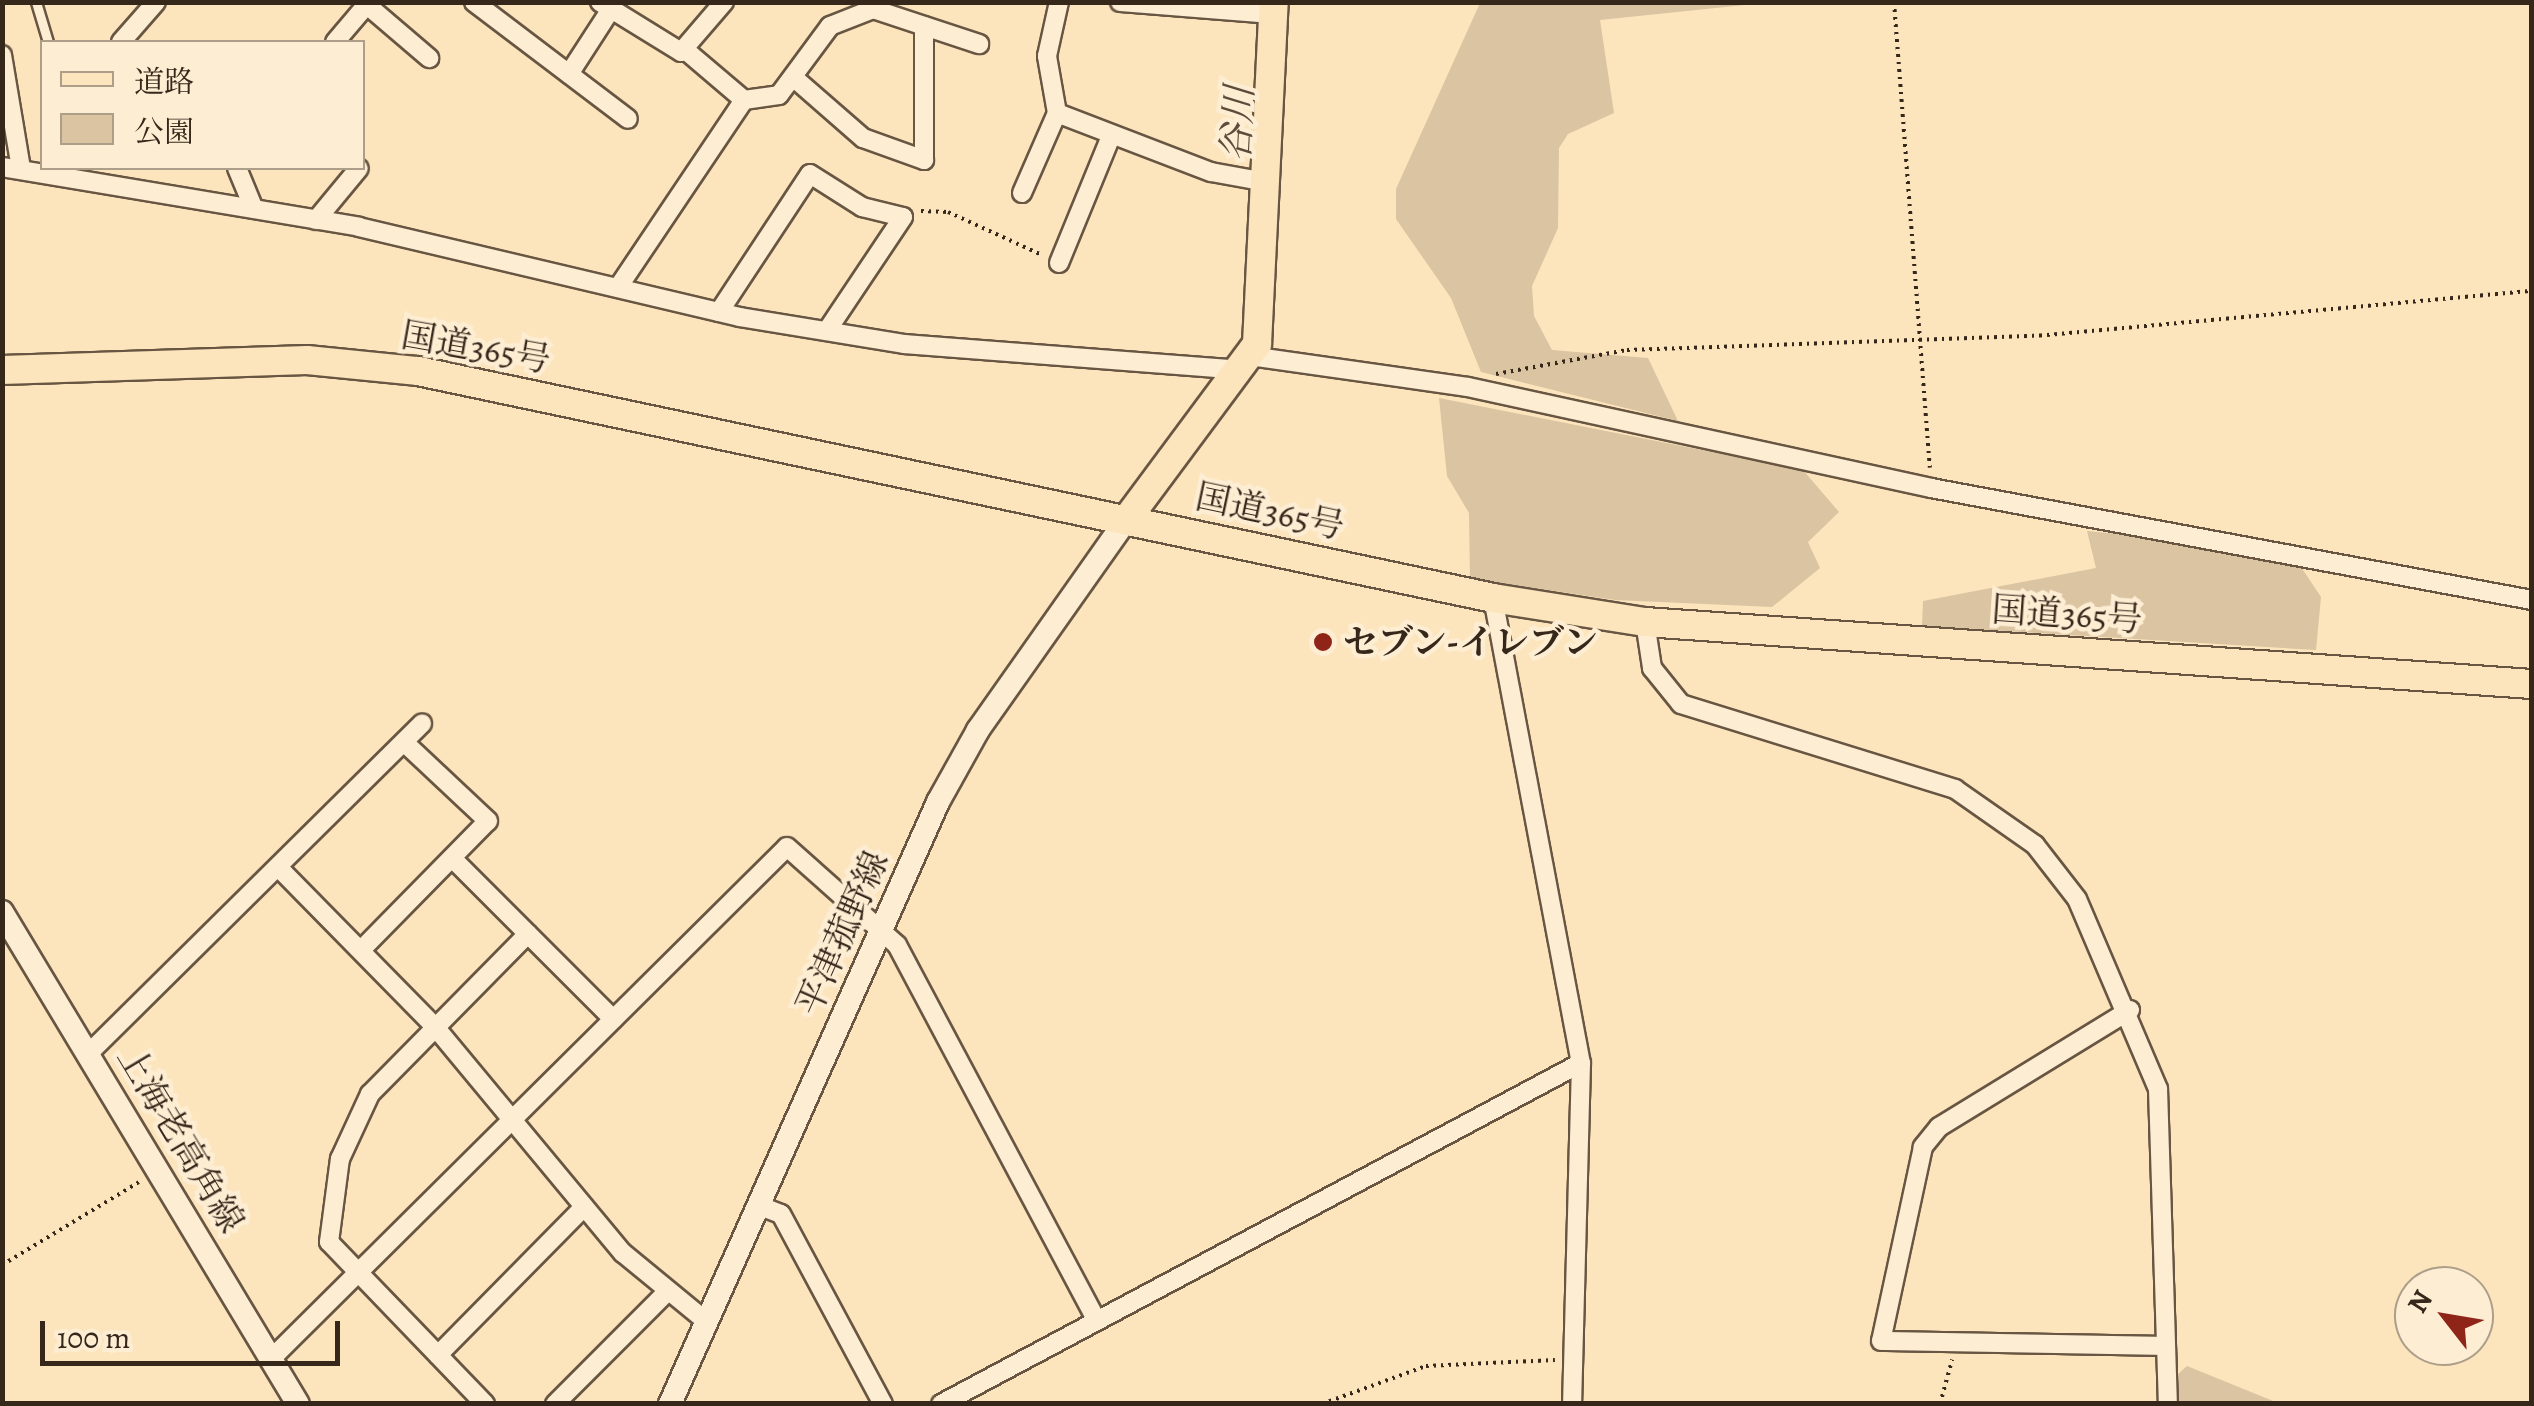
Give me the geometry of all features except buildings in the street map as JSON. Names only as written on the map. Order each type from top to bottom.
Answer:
[{"type":"main road","points":[[1127,519],[1245,363],[1266,182],[1274,8]]},
{"type":"main road","name":"国道365号","points":[[2,370],[307,360],[418,370],[1493,598],[1645,622],[2532,684]]},
{"type":"main road","name":"平津菰野線","points":[[670,1404],[880,931],[978,730],[1127,519]]},
{"type":"main road","name":"上海老高角線","points":[[2,912],[298,1404]]},
{"type":"street","points":[[123,40],[156,2]]},
{"type":"street","points":[[474,2],[628,119]]},
{"type":"street","points":[[684,49],[724,2]]},
{"type":"street","points":[[1022,194],[1057,113],[1048,56],[1059,2]]},
{"type":"street","points":[[1120,2],[1274,8]]},
{"type":"street","points":[[337,40],[368,4],[429,58]]},
{"type":"street","points":[[569,74],[606,6],[684,49],[744,100]]},
{"type":"street","points":[[619,286],[744,100],[780,95],[830,26],[857,9],[979,44]]},
{"type":"street","points":[[793,77],[863,138],[924,160],[924,26]]},
{"type":"street","points":[[2,55],[12,168],[90,174],[619,286],[719,312],[828,329],[1245,363],[1468,387],[1931,488],[2532,600]]},
{"type":"street","points":[[1057,113],[1112,136],[1266,182]]},
{"type":"street","points":[[1058,263],[1112,136]]},
{"type":"street","points":[[237,170],[254,209]]},
{"type":"street","points":[[316,220],[357,170]]},
{"type":"street","points":[[719,312],[810,174],[862,207],[903,217],[828,329]]},
{"type":"street","points":[[1493,598],[1582,1063],[1572,1404]]},
{"type":"street","points":[[1645,622],[1652,668],[1680,704],[1956,789],[1997,813],[2078,900],[2130,1010],[2158,1089],[2166,1198],[2160,1346],[2168,1404]]},
{"type":"street","points":[[88,1054],[422,724]]},
{"type":"street","points":[[363,948],[488,820],[404,742]]},
{"type":"street","points":[[272,1358],[788,847],[897,945],[1096,1319]]},
{"type":"street","points":[[452,858],[613,1019]]},
{"type":"street","points":[[278,867],[363,948],[436,1028],[584,1207],[666,1293],[707,1322]]},
{"type":"street","points":[[485,1404],[329,1242],[340,1159],[370,1094],[528,934]]},
{"type":"street","points":[[2130,1010],[1938,1127],[1923,1147],[1881,1341],[2160,1346]]},
{"type":"street","points":[[942,1404],[1582,1063]]},
{"type":"street","points":[[760,1206],[781,1214],[883,1404]]},
{"type":"street","points":[[438,1355],[584,1207]]},
{"type":"street","points":[[555,1404],[666,1293]]},
{"type":"lane","points":[[36,2],[47,40]]},
{"type":"path","points":[[1894,2],[1931,488]]},
{"type":"path","points":[[903,217],[948,212],[1058,263]]},
{"type":"path","points":[[1468,387],[1520,366],[1627,350],[2286,318],[2532,291]]},
{"type":"path","points":[[2,1265],[158,1170]]},
{"type":"path","points":[[1940,1404],[1957,1342]]},
{"type":"path","points":[[1322,1404],[1426,1366],[1572,1360]]},
{"type":"green space","points":[[1480,3],[1764,3],[1600,20],[1614,113],[1568,134],[1559,148],[1558,228],[1532,286],[1534,316],[1552,350],[1648,358],[1678,421],[1481,372],[1451,298],[1396,219],[1396,189]]},
{"type":"green space","points":[[1439,398],[1803,470],[1839,512],[1808,542],[1820,568],[1772,607],[1615,600],[1470,578],[1469,513],[1447,476]]},
{"type":"green space","points":[[2087,531],[2201,542],[2301,567],[2321,597],[2316,650],[1922,626],[1923,601],[2096,568]]},
{"type":"green space","points":[[2187,1366],[2278,1403],[2168,1403],[2168,1383]]},
{"type":"place","name":"セブン-イレブン","points":[[1323,642]]},
{"type":"water label","name":"谷川","points":[[1238,124]]}]
